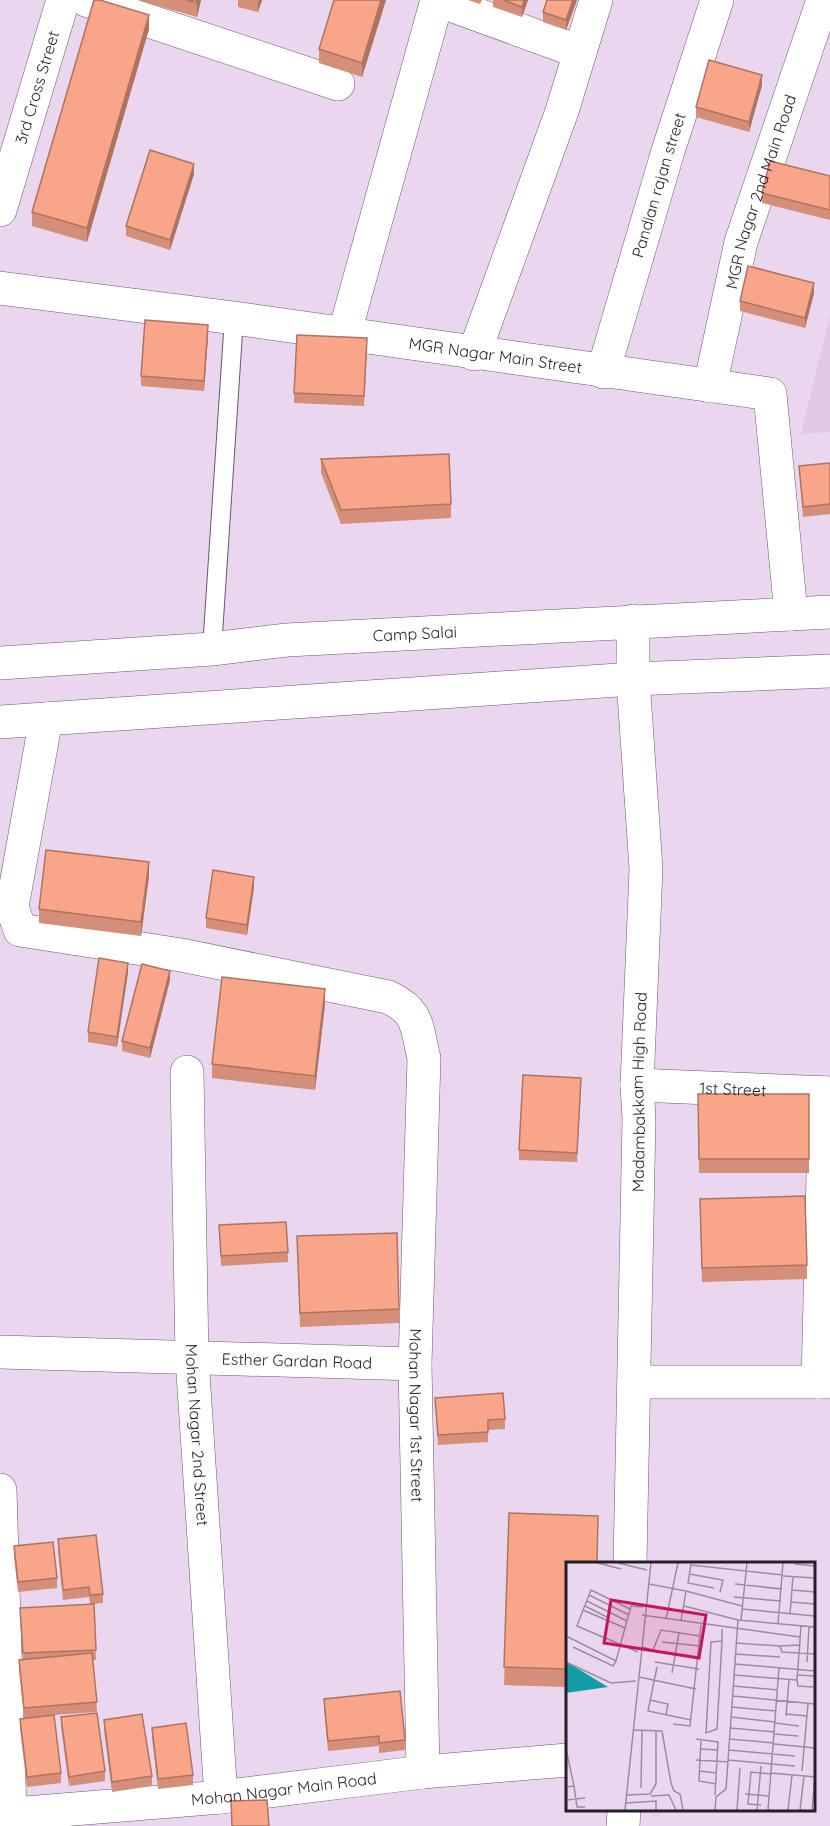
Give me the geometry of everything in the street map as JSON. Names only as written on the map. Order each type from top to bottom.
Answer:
[{"type":"street","name":"3rd Cross Street","points":[[0,210],[63,0]]},
{"type":"street","points":[[87,0],[338,84]]},
{"type":"street","points":[[344,335],[437,0],[490,9],[580,52]]},
{"type":"street","points":[[474,354],[562,111],[596,0]]},
{"type":"street","name":"Pandian rajan street","points":[[603,372],[668,151],[717,0]]},
{"type":"street","name":"MGR Nagar 2nd Main Road","points":[[710,386],[741,242],[823,0]]},
{"type":"street","name":"MGR Nagar Main Street","points":[[0,288],[234,318],[474,354],[770,394],[791,614]]},
{"type":"street","name":"Camp Salai","points":[[0,663],[212,650],[287,640],[830,612]]},
{"type":"street","name":"Madambakkam High Road","points":[[630,1562],[639,1119],[637,1085],[646,869],[633,679],[633,621]]},
{"type":"street","points":[[0,722],[633,679],[830,671]]},
{"type":"street","name":"Mohan Nagar 1st Street","points":[[46,719],[12,907],[20,930],[180,955],[388,997],[405,1005],[413,1015],[424,1058],[415,1364],[423,1772]]},
{"type":"street","name":"Mohan Nagar 2nd Street","points":[[187,1072],[192,1358],[221,1797]]},
{"type":"street","name":"1st Street","points":[[637,1085],[827,1093]]},
{"type":"street","points":[[633,1382],[824,1382],[827,1093]]},
{"type":"street","name":"Esther Gardan Road","points":[[0,1352],[415,1364]]},
{"type":"street","points":[[0,1490],[5,1815]]},
{"type":"street","name":"Mohan Nagar Main Road","points":[[5,1815],[221,1797],[423,1772],[566,1760]]},
{"type":"street","points":[[623,1826],[624,1811]]},
{"type":"lane","points":[[212,650],[234,318]]},
{"type":"shaded area","points":[[830,316],[830,432],[801,434]]},
{"type":"building","points":[[94,0],[149,15],[87,228],[32,212]]},
{"type":"building","points":[[334,0],[381,0],[362,63],[319,49]]},
{"type":"building","points":[[503,0],[524,0],[522,7]]},
{"type":"building","points":[[547,0],[573,0],[566,20],[543,12]]},
{"type":"building","points":[[709,60],[762,75],[749,122],[696,107]]},
{"type":"building","points":[[150,150],[194,164],[170,240],[126,226]]},
{"type":"building","points":[[770,161],[830,176],[830,210],[762,193]]},
{"type":"building","points":[[748,266],[814,283],[805,318],[740,301]]},
{"type":"building","points":[[145,320],[208,325],[204,381],[141,376]]},
{"type":"building","points":[[297,335],[367,338],[364,396],[294,393]]},
{"type":"building","points":[[449,454],[451,504],[341,510],[321,459]]},
{"type":"building","points":[[830,463],[830,504],[803,507],[799,466]]},
{"type":"building","points":[[46,850],[149,862],[141,922],[39,909]]},
{"type":"building","points":[[213,870],[254,877],[247,925],[206,918]]},
{"type":"building","points":[[99,958],[128,963],[117,1037],[88,1032]]},
{"type":"building","points":[[142,964],[170,971],[150,1048],[122,1041]]},
{"type":"building","points":[[222,977],[325,989],[315,1076],[212,1064]]},
{"type":"building","points":[[523,1075],[581,1078],[577,1153],[519,1150]]},
{"type":"building","points":[[698,1094],[809,1094],[809,1159],[699,1159]]},
{"type":"building","points":[[805,1196],[807,1265],[702,1268],[700,1199]]},
{"type":"building","points":[[286,1222],[288,1252],[221,1256],[219,1225]]},
{"type":"building","points":[[397,1233],[399,1309],[300,1313],[297,1236]]},
{"type":"building","points":[[503,1393],[505,1419],[488,1420],[488,1432],[438,1435],[435,1398]]},
{"type":"building","points":[[509,1513],[598,1516],[597,1562],[566,1562],[566,1669],[504,1667]]},
{"type":"building","points":[[96,1535],[103,1594],[90,1595],[89,1587],[63,1590],[58,1539]]},
{"type":"building","points":[[53,1542],[57,1578],[18,1582],[14,1546]]},
{"type":"building","points":[[94,1604],[96,1650],[23,1653],[20,1608]]},
{"type":"building","points":[[92,1653],[97,1702],[24,1708],[19,1660]]},
{"type":"building","points":[[400,1691],[405,1740],[379,1743],[379,1736],[328,1741],[324,1699]]},
{"type":"building","points":[[97,1713],[105,1771],[69,1777],[61,1717]]},
{"type":"building","points":[[142,1714],[152,1776],[112,1782],[104,1720]]},
{"type":"building","points":[[54,1715],[61,1773],[27,1777],[20,1719]]},
{"type":"building","points":[[186,1723],[193,1775],[158,1779],[152,1728]]},
{"type":"building","points":[[267,1800],[269,1826],[232,1826],[231,1801]]}]
